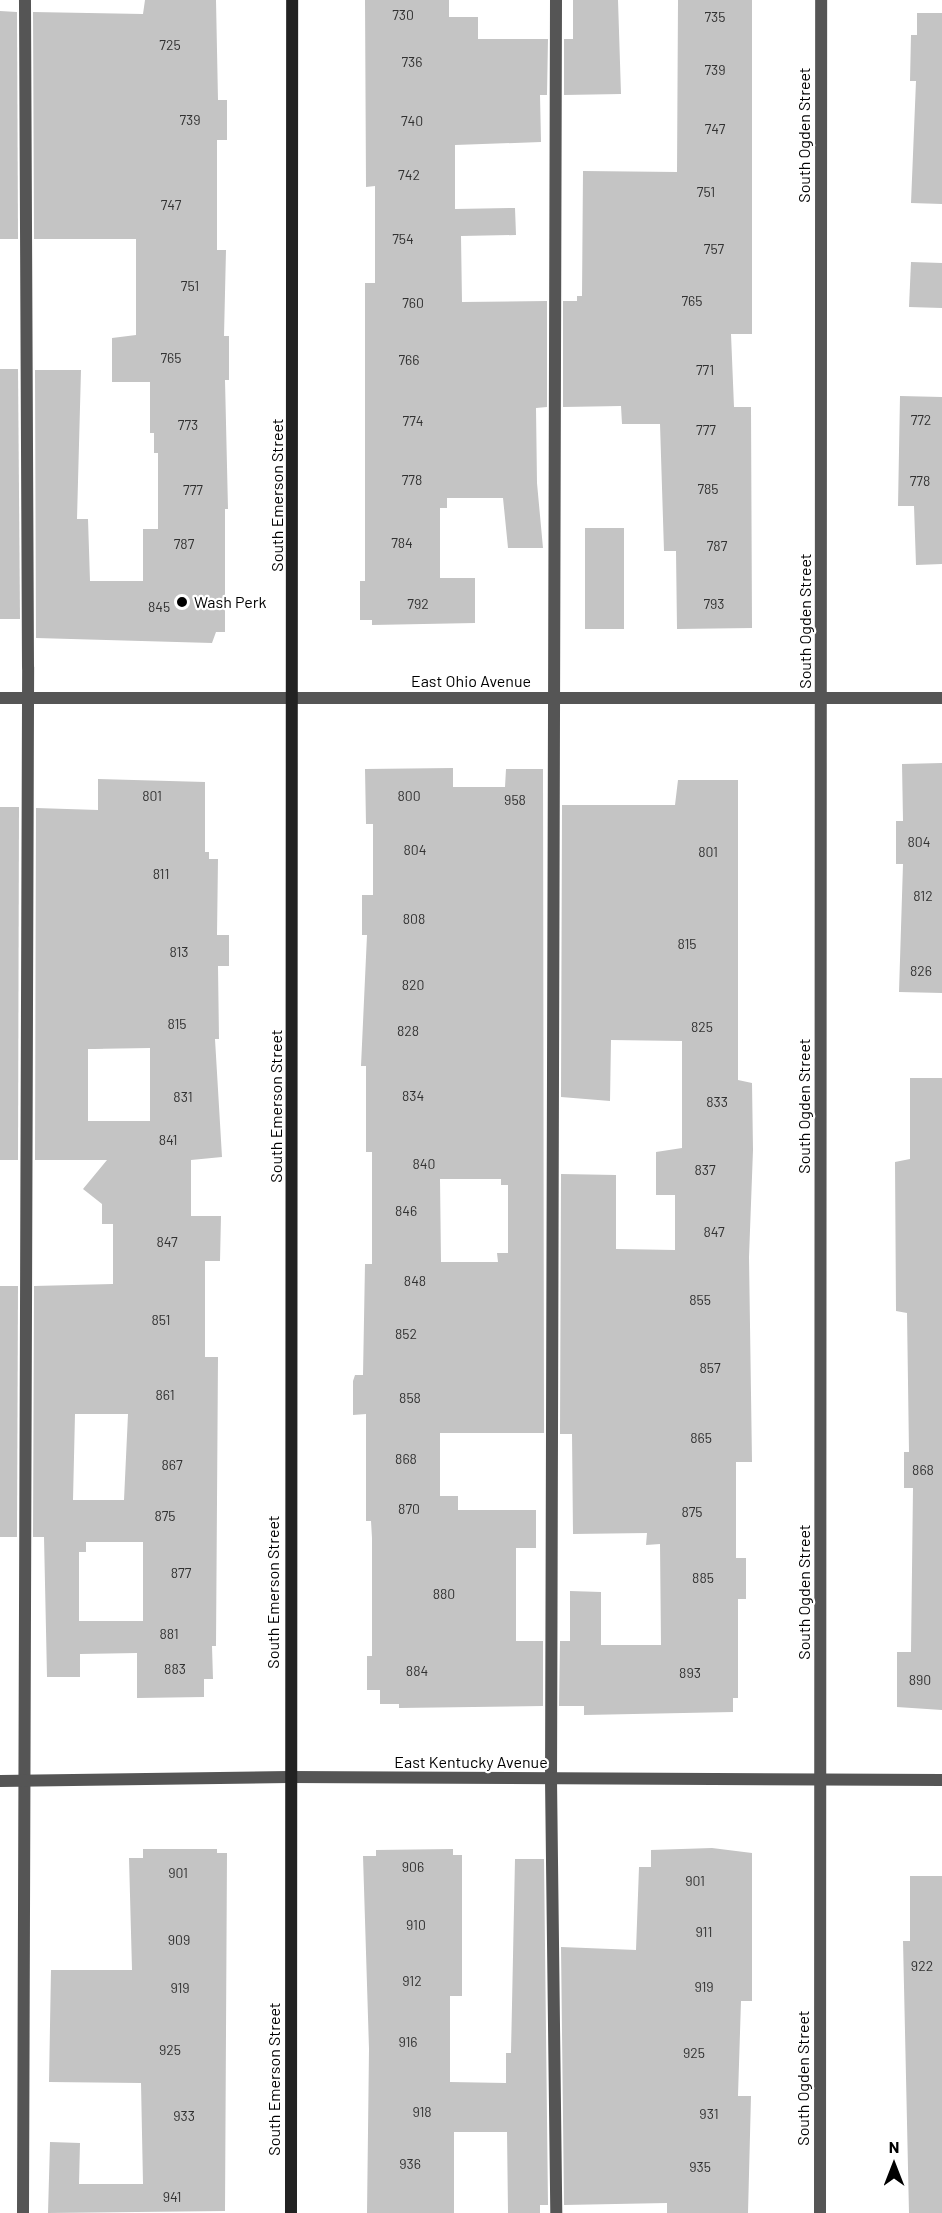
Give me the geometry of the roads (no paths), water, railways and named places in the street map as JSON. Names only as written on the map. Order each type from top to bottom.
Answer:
[{"type":"street","points":[[23,2213],[27,698],[25,0]]},
{"type":"street","name":"South Emerson Street","points":[[291,2213],[289,1777],[294,696],[292,0]]},
{"type":"street","points":[[556,0],[556,698],[551,1779],[556,2213]]},
{"type":"street","name":"South Ogden Street","points":[[820,2213],[821,0]]},
{"type":"street","name":"East Ohio Avenue","points":[[0,698],[294,696],[942,698]]},
{"type":"street","name":"East Kentucky Avenue","points":[[0,1781],[289,1777],[942,1780]]},
{"type":"place","name":"Wash Perk","points":[[182,602]]}]
